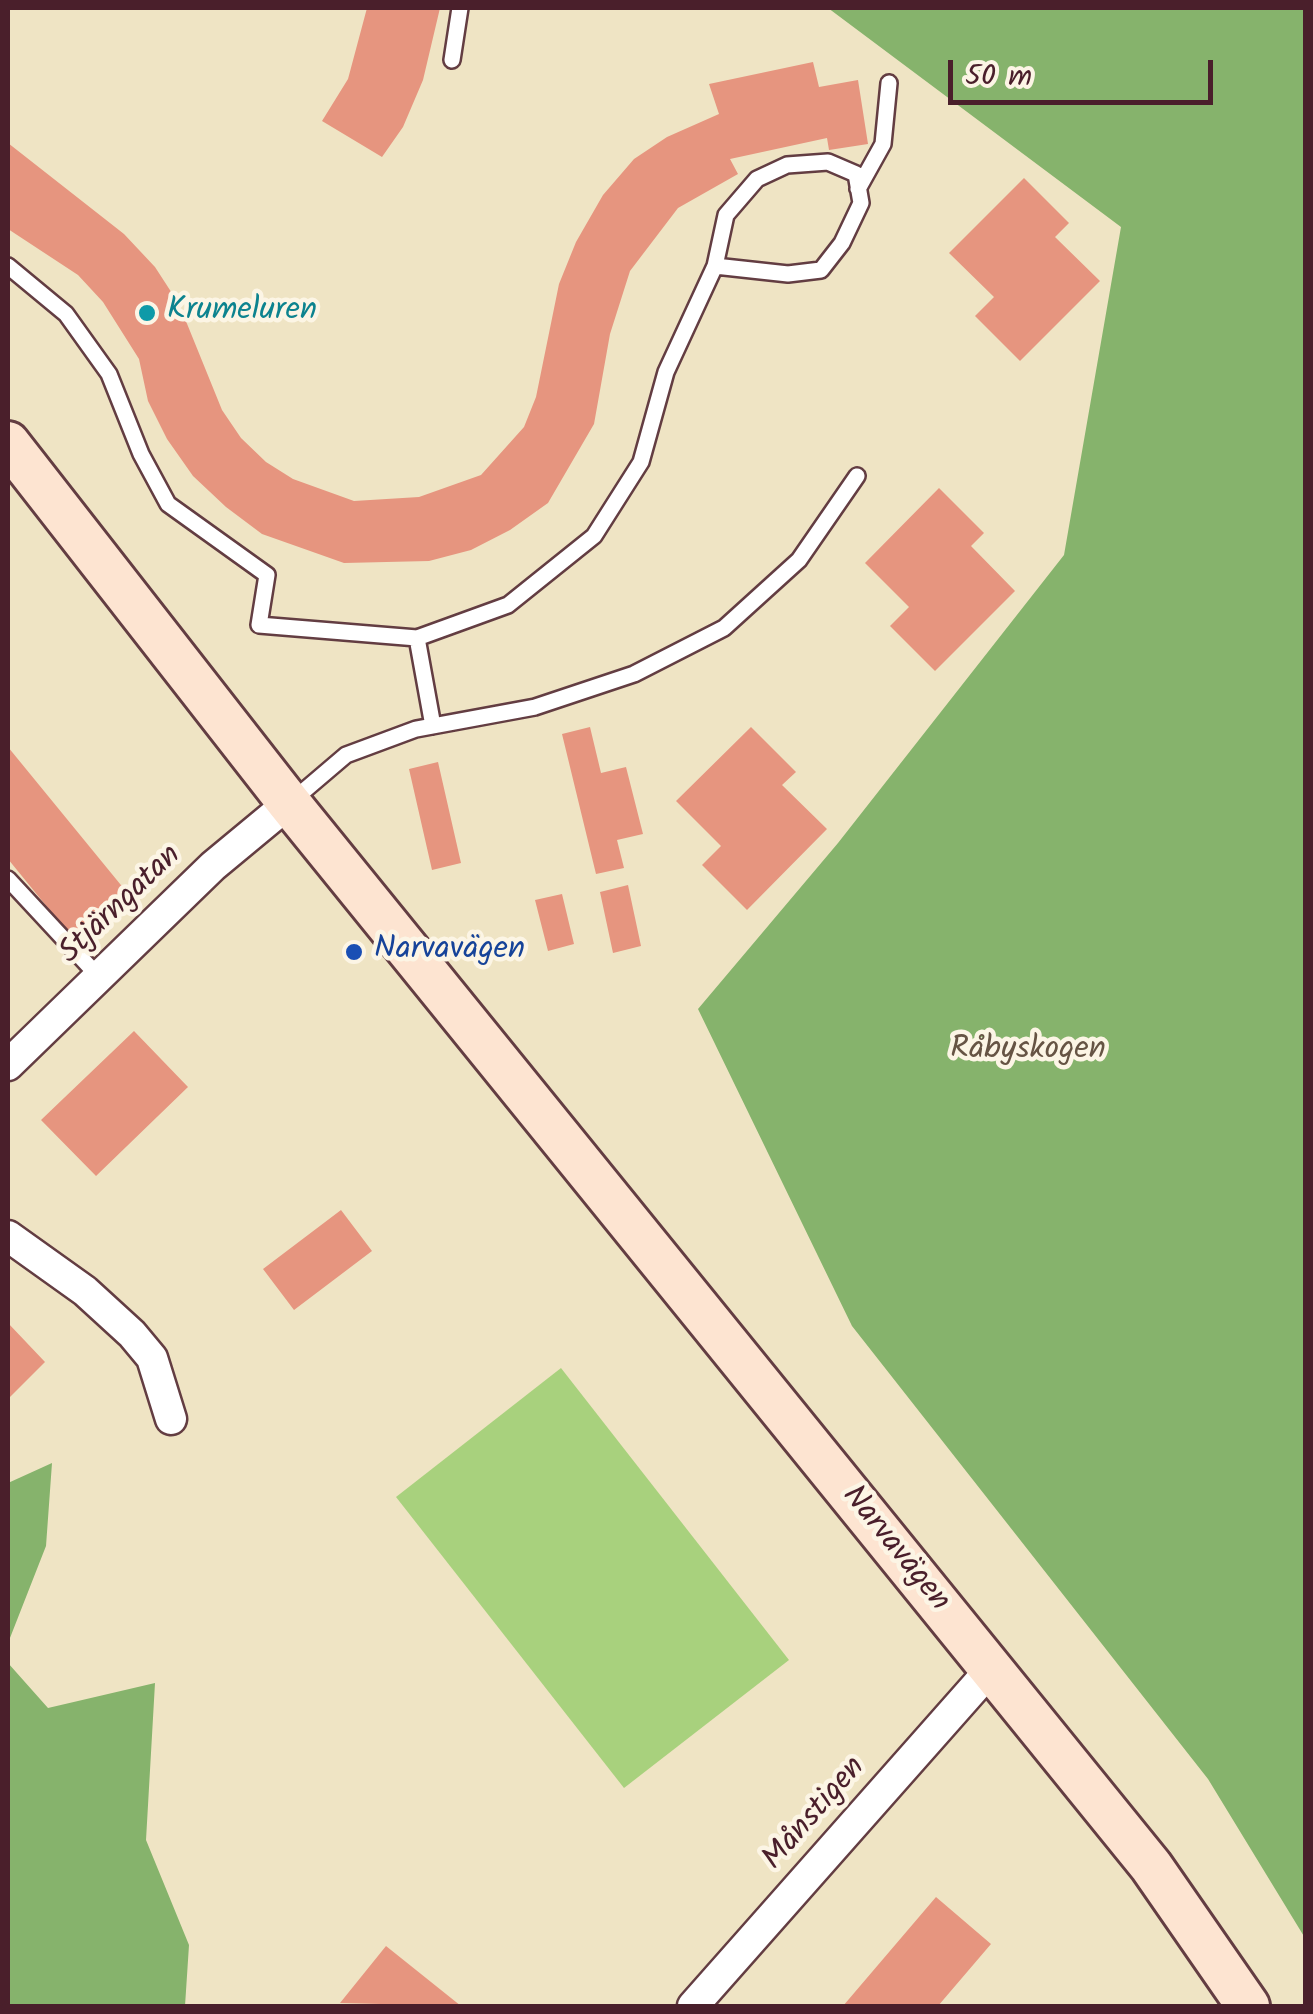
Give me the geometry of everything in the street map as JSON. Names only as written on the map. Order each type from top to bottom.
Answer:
[{"type":"main road","name":"Narvavägen","points":[[8,443],[289,803],[1151,1866],[1248,2006]]},
{"type":"street","name":"Stjärngatan","points":[[8,1065],[213,866],[289,803]]},
{"type":"street","points":[[8,1236],[85,1292],[132,1334],[152,1358],[171,1418]]},
{"type":"street","name":"Månstigen","points":[[693,2006],[991,1669]]},
{"type":"lane","points":[[452,60],[460,8]]},
{"type":"lane","points":[[858,189],[883,144],[889,83]]},
{"type":"lane","points":[[8,266],[66,314],[109,374],[141,454],[168,504],[267,575],[258,625],[417,638],[508,605],[594,536],[640,462],[666,372],[714,266],[726,215],[757,179],[787,164],[828,162],[856,174],[861,203],[842,243],[821,270],[788,274],[714,266]]},
{"type":"lane","points":[[289,803],[346,755],[433,726],[535,707],[634,674],[724,628],[799,560],[857,476]]},
{"type":"lane","points":[[417,638],[433,726]]},
{"type":"lane","points":[[8,878],[98,977]]},
{"type":"green space","name":"Råbyskogen","points":[[828,8],[1305,8],[1305,1938],[1208,1779],[852,1326],[698,1009],[838,843],[1064,555],[1121,227]]},
{"type":"green space","points":[[561,1368],[789,1660],[624,1788],[396,1497]]},
{"type":"green space","points":[[52,1463],[46,1546],[8,1643],[8,1483]]},
{"type":"green space","points":[[8,1663],[48,1708],[155,1683],[146,1840],[189,1945],[185,2006],[8,2006]]},
{"type":"building","points":[[367,8],[440,8],[423,80],[403,127],[382,157],[322,121],[348,79]]},
{"type":"building","name":"Krumeluren","points":[[813,62],[819,87],[858,80],[868,144],[829,150],[827,138],[730,159],[738,174],[678,208],[630,271],[610,334],[594,424],[548,503],[510,530],[471,550],[429,561],[344,563],[262,534],[226,507],[193,476],[167,439],[148,401],[139,359],[103,302],[78,275],[8,229],[8,143],[124,234],[155,267],[179,304],[222,410],[241,438],[266,462],[293,479],[354,501],[419,497],[481,475],[524,427],[536,397],[559,284],[576,242],[603,195],[634,159],[667,137],[719,114],[709,84]]},
{"type":"building","points":[[1024,178],[1069,223],[1055,237],[1100,281],[1020,361],[975,316],[994,297],[949,253]]},
{"type":"building","points":[[939,488],[984,533],[971,546],[1015,591],[935,671],[890,626],[909,607],[865,563]]},
{"type":"building","points":[[590,727],[601,773],[626,767],[643,834],[617,840],[624,868],[596,874],[562,734]]},
{"type":"building","points":[[751,727],[796,772],[782,785],[827,829],[747,910],[702,865],[721,846],[676,801]]},
{"type":"building","points":[[8,747],[125,890],[70,935],[8,859]]},
{"type":"building","points":[[438,762],[461,863],[432,870],[409,769]]},
{"type":"building","points":[[628,885],[641,946],[613,953],[600,892]]},
{"type":"building","points":[[562,894],[574,944],[548,951],[535,900]]},
{"type":"building","points":[[134,1031],[188,1087],[96,1176],[41,1120]]},
{"type":"building","points":[[341,1210],[372,1251],[294,1310],[263,1269]]},
{"type":"building","points":[[8,1323],[45,1362],[8,1399]]},
{"type":"building","points":[[936,1897],[991,1944],[938,2006],[843,2006]]},
{"type":"building","points":[[386,1946],[461,2006],[340,2003]]},
{"type":"place","name":"Krumeluren","points":[[147,313]]},
{"type":"place","name":"Narvavägen","points":[[354,952]]}]
